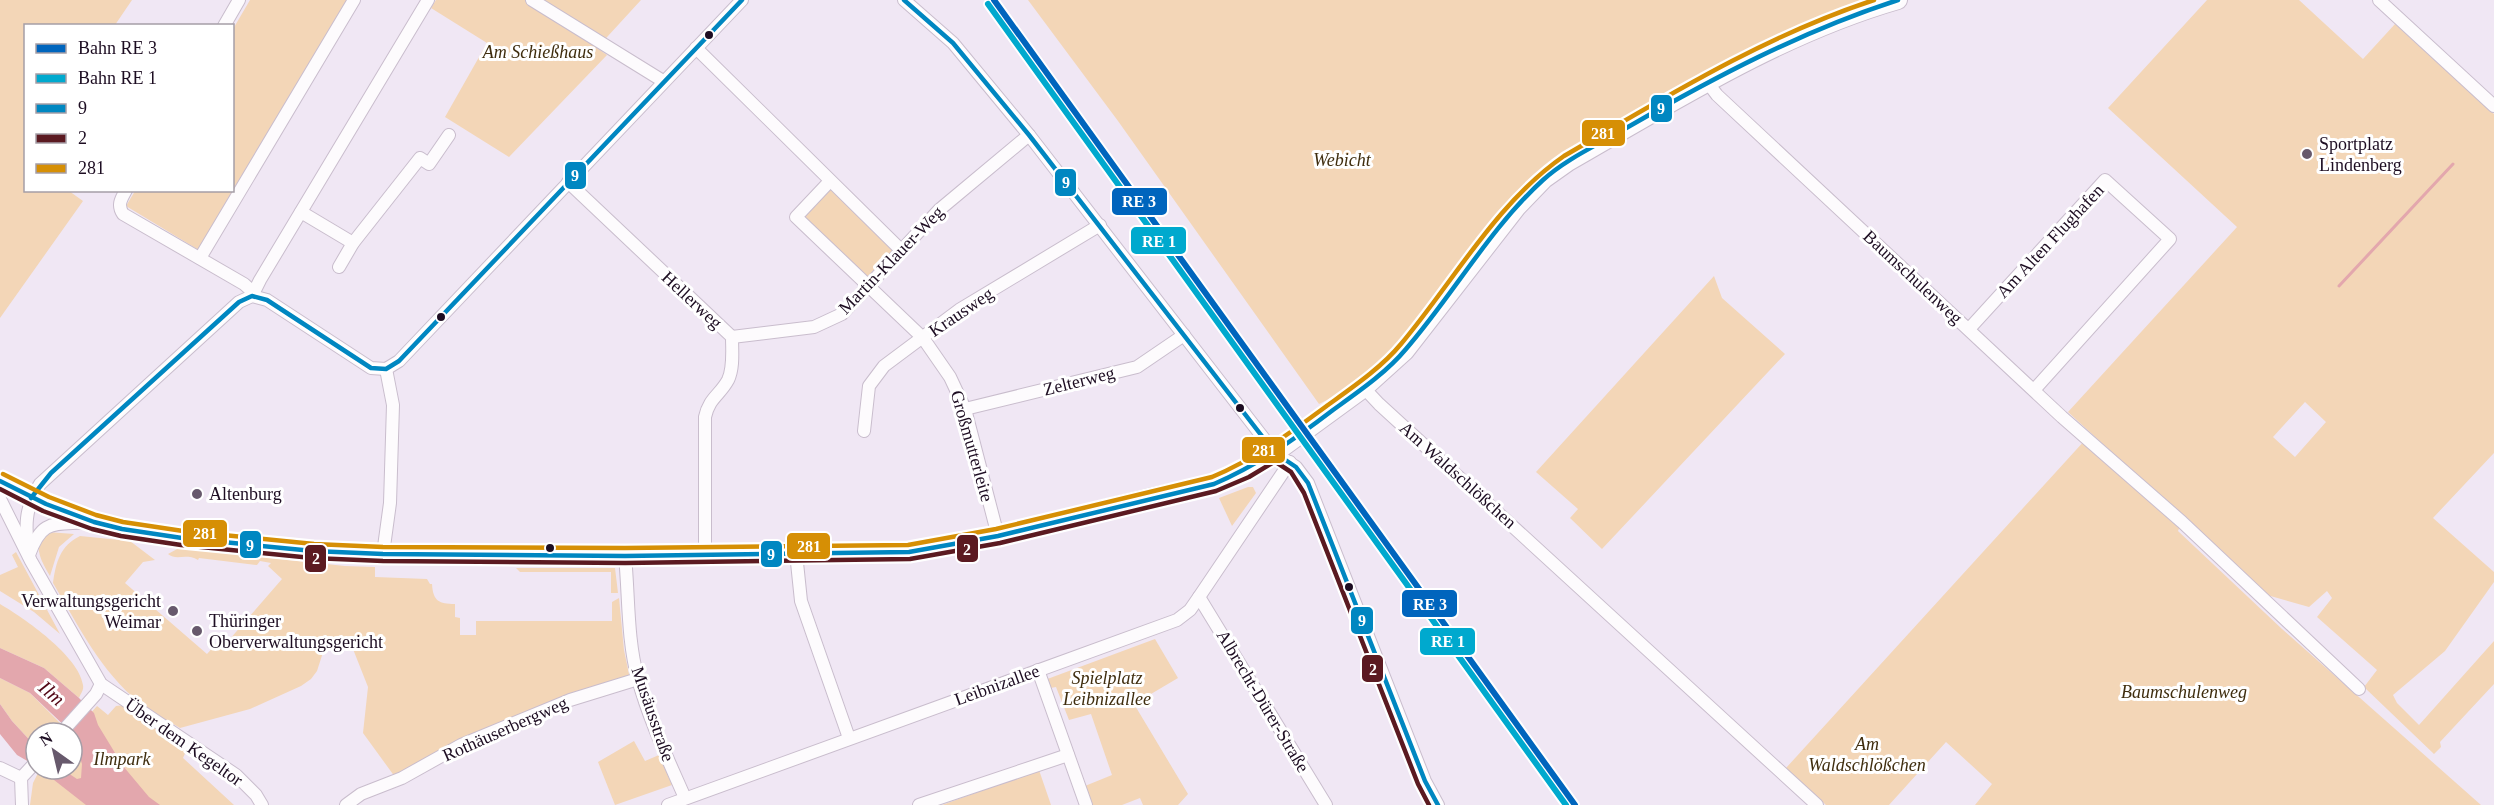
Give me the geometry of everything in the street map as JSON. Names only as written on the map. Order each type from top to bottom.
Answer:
[{"type":"main road","points":[[0,481],[31,498],[94,522],[129,531],[192,539],[313,551],[383,554],[626,556],[909,552],[998,536],[1142,499],[1214,484],[1282,457],[1298,437],[1364,388],[1407,349],[1517,207],[1544,179],[1568,162],[1708,83],[1833,23],[1898,0]]},
{"type":"street","points":[[225,24],[239,0]]},
{"type":"street","points":[[200,258],[354,0]]},
{"type":"street","points":[[31,498],[51,473],[239,302],[253,294],[428,0]]},
{"type":"street","points":[[531,0],[663,81]]},
{"type":"street","points":[[125,192],[120,201],[123,214],[200,258],[371,368],[386,369],[399,361],[742,0]]},
{"type":"street","points":[[904,0],[953,43],[1029,135],[1282,457],[1299,471],[1311,490],[1425,781],[1438,805]]},
{"type":"street","points":[[2379,0],[2494,106]]},
{"type":"street","points":[[696,48],[901,250]]},
{"type":"street","name":"Baumschulenweg","points":[[1708,83],[1717,95],[2034,390],[2178,518],[2359,689]]},
{"type":"street","points":[[339,267],[353,243],[420,158],[429,164],[449,135]]},
{"type":"street","name":"Martin-Klauer-Weg","points":[[732,337],[823,324],[842,314],[939,210],[1029,135]]},
{"type":"street","name":"Am Alten Flughafen","points":[[1969,329],[2105,180],[2170,239],[2034,390]]},
{"type":"street","name":"Großmutterleite","points":[[830,181],[796,217],[923,338],[950,377],[965,409],[998,536]]},
{"type":"street","name":"Hellerweg","points":[[568,182],[732,337],[730,374],[726,383],[710,402],[705,417],[705,554]]},
{"type":"street","points":[[301,212],[353,243]]},
{"type":"street","name":"Krausweg","points":[[864,431],[867,395],[873,379],[884,366],[959,310],[1100,225]]},
{"type":"street","name":"Zelterweg","points":[[965,409],[1137,367],[1184,335]]},
{"type":"street","points":[[383,554],[388,530],[393,405],[386,369]]},
{"type":"street","name":"Am Waldschlößchen","points":[[1364,388],[1817,805]]},
{"type":"street","name":"Leibnizallee","points":[[668,805],[1177,620],[1190,610],[1199,597],[1282,457]]},
{"type":"street","name":"Über dem Kegeltor","points":[[29,556],[25,519],[31,498]]},
{"type":"street","name":"Über dem Kegeltor","points":[[0,499],[99,689],[236,775],[262,805]]},
{"type":"street","points":[[29,556],[38,533],[47,526],[94,522]]},
{"type":"street","points":[[796,553],[801,601],[849,738]]},
{"type":"street","name":"Musäusstraße","points":[[626,556],[629,623],[638,679],[653,724],[685,798]]},
{"type":"street","name":"Albrecht-Dürer-Straße","points":[[1199,597],[1326,805]]},
{"type":"street","points":[[1038,670],[1086,805]]},
{"type":"street","name":"Rothäuserbergweg","points":[[346,805],[361,794],[402,778],[461,745],[520,723],[570,700],[638,679]]},
{"type":"street","points":[[72,721],[99,689]]},
{"type":"street","points":[[919,805],[1068,755]]},
{"type":"street","points":[[0,768],[21,778]]},
{"type":"street","points":[[22,805],[21,778],[24,775]]},
{"type":"green space","points":[[0,0],[132,0],[116,24],[24,24],[24,192],[70,192],[83,201],[0,318]]},
{"type":"green space","points":[[250,0],[349,0],[234,191],[234,27]]},
{"type":"green space","name":"Am Schießhaus","points":[[436,0],[641,0],[597,48],[607,55],[509,157],[445,117],[487,43],[431,8]]},
{"type":"green space","name":"Webicht","points":[[1028,0],[1873,0],[1565,156],[1389,356],[1343,392],[1319,404],[1118,121]]},
{"type":"green space","points":[[2207,0],[2299,0],[2363,59],[2395,24],[2494,114],[2494,453],[2433,518],[2494,572],[2494,582],[2445,651],[2393,695],[2397,703],[2419,725],[2494,641],[2494,684],[2440,742],[2441,747],[2434,754],[2364,687],[2377,670],[2317,617],[2332,598],[2327,591],[2309,607],[2267,595],[2068,412],[2237,227],[2108,108]],"holes":[[[2305,402],[2326,422],[2295,457],[2273,437]]]},
{"type":"green space","points":[[830,189],[893,250],[867,277],[803,216]]},
{"type":"green space","points":[[134,192],[233,192],[199,249],[126,206]]},
{"type":"green space","points":[[1714,276],[1722,298],[1785,354],[1602,549],[1570,518],[1578,509],[1536,472]]},
{"type":"green space","points":[[2086,439],[2180,526],[2178,531],[2282,629],[2481,805],[1975,805],[1992,784],[1946,742],[1889,805],[1826,805],[1786,768]]},
{"type":"green space","points":[[1253,487],[1256,493],[1232,526],[1219,498]]},
{"type":"green space","points":[[48,532],[74,534],[59,547],[50,576],[41,560],[38,546],[38,541]]},
{"type":"green space","points":[[80,536],[130,541],[155,560],[143,562],[125,583],[207,654],[224,635],[229,640],[282,579],[268,566],[271,563],[260,561],[257,565],[199,558],[198,560],[168,554],[179,548],[345,566],[375,567],[375,577],[427,579],[432,584],[435,598],[441,602],[455,604],[455,617],[460,618],[460,635],[476,635],[476,621],[612,621],[612,602],[619,598],[624,650],[630,679],[457,740],[395,777],[363,733],[368,687],[351,644],[325,646],[317,671],[301,686],[250,709],[180,728],[145,707],[113,677],[91,647],[53,583],[60,555],[73,540]]},
{"type":"green space","points":[[16,552],[60,634],[34,612],[0,591],[0,575],[18,567],[12,555]]},
{"type":"green space","points":[[516,568],[615,568],[618,593],[611,593],[611,572],[520,572]]},
{"type":"green space","points":[[0,604],[36,628],[72,662],[83,685],[79,698],[44,668],[0,648]]},
{"type":"green space","name":"Spielplatz Leibnizallee","points":[[1155,639],[1178,678],[1134,704],[1188,794],[1178,805],[1143,805],[1140,798],[1122,805],[1086,805],[1080,788],[1112,775],[1091,714],[1069,720],[1056,687],[1045,689],[1042,681]]},
{"type":"green space","points":[[0,678],[30,693],[58,721],[24,721],[24,734],[0,704]]},
{"type":"green space","name":"Ilmpark","points":[[125,705],[187,749],[183,758],[234,805],[30,805],[34,781],[84,781],[84,721],[97,706],[108,715],[116,706]]},
{"type":"green space","points":[[634,741],[645,761],[659,755],[672,785],[615,805],[598,762]]},
{"type":"green space","points":[[1039,770],[1051,805],[942,805]]},
{"type":"water","name":"Ilm","points":[[0,648],[44,668],[94,713],[98,725],[123,766],[149,797],[160,805],[86,805],[55,781],[84,781],[84,721],[59,721],[30,693],[0,678]]},
{"type":"water","points":[[0,704],[24,734],[24,759],[17,755],[0,734]]},
{"type":"waterway","points":[[2339,286],[2453,164]]},
{"type":"transit line","name":"9","points":[[31,498],[51,473],[239,302],[252,296],[267,300],[371,368],[386,369],[399,361],[742,0]]},
{"type":"transit line","name":"9","points":[[904,0],[953,43],[1029,135],[1275,453],[1296,467],[1308,483],[1425,781],[1438,805]]},
{"type":"transit line","points":[[994,0],[1575,805]]},
{"type":"transit line","name":"281","points":[[3,474],[49,497],[96,515],[123,522],[183,531],[314,544],[383,547],[625,548],[908,545],[996,529],[1212,477],[1258,454],[1357,384],[1385,361],[1401,344],[1477,244],[1517,196],[1564,156],[1754,50],[1793,31],[1874,0]]},
{"type":"transit line","name":"9","points":[[0,481],[46,504],[94,522],[122,529],[182,538],[313,551],[383,554],[625,556],[909,552],[998,536],[1214,484],[1261,460],[1290,441],[1390,366],[1423,328],[1506,219],[1552,172],[1693,90],[1760,56],[1862,12],[1898,0]]},
{"type":"transit line","points":[[988,4],[1566,805]]},
{"type":"transit line","name":"2","points":[[1271,459],[1291,472],[1304,493],[1418,784],[1429,805]]},
{"type":"transit line","name":"2","points":[[0,489],[43,511],[92,529],[121,536],[181,545],[312,558],[383,561],[625,563],[910,559],[1000,543],[1216,491],[1249,477],[1279,459]]},
{"type":"place","name":"Sportplatz Lindenberg","points":[[2307,154]]},
{"type":"place","name":"Altenburg","points":[[197,494]]},
{"type":"place","name":"Verwaltungsgericht Weimar","points":[[173,611]]},
{"type":"place","name":"Thüringer Oberverwaltungsgericht","points":[[197,631]]}]
